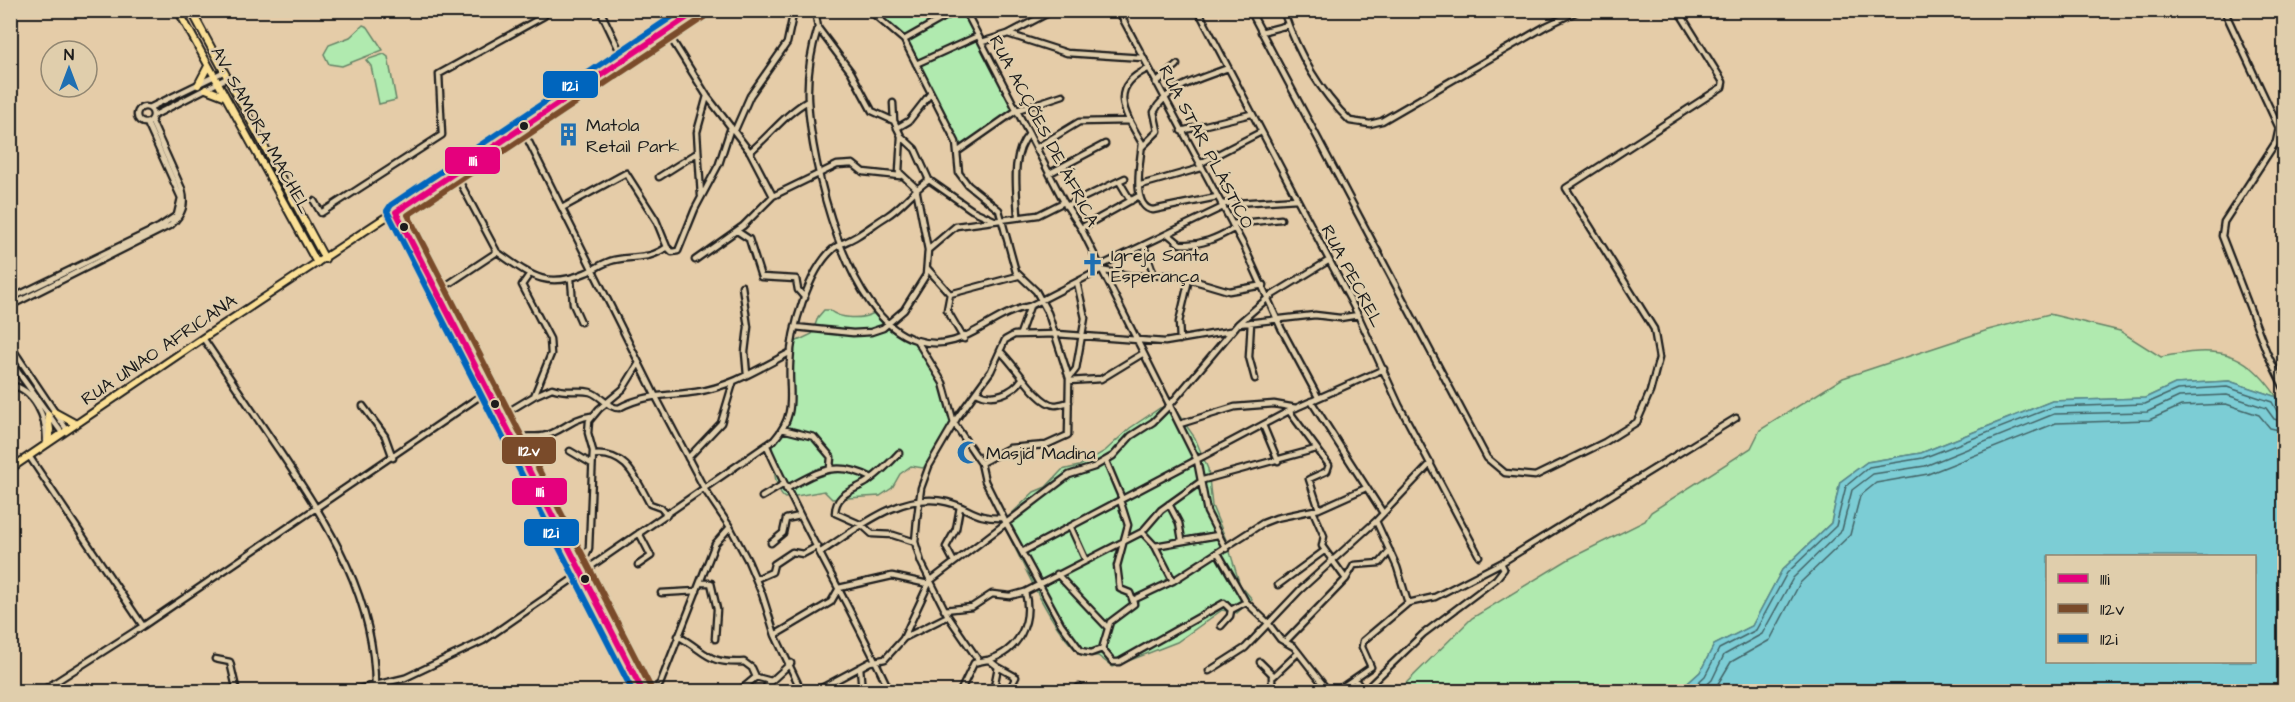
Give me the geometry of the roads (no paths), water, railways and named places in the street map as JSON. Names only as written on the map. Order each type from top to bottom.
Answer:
[{"type":"main road","name":"AV. SAMORA MACHEL","points":[[178,10],[317,263]]},
{"type":"main road","name":"AV. SAMORA MACHEL","points":[[190,10],[325,259]]},
{"type":"main road","name":"RUA UNIAO AFRICANA","points":[[10,469],[203,338],[699,10]]},
{"type":"main road","points":[[198,86],[208,66]]},
{"type":"main road","points":[[206,89],[225,96]]},
{"type":"main road","points":[[319,247],[335,252]]},
{"type":"main road","points":[[305,272],[310,264],[311,252]]},
{"type":"main road","points":[[47,443],[51,413],[76,424]]},
{"type":"street","points":[[600,10],[624,60]]},
{"type":"street","points":[[562,208],[626,173],[656,220],[667,247],[672,252],[680,249],[702,196],[750,96],[787,43],[794,10]]},
{"type":"street","points":[[815,10],[818,28],[812,49],[808,101],[819,175],[851,274],[860,291],[886,323],[897,332],[917,341],[951,343],[964,339],[1009,310],[1030,306],[1222,206],[1297,199]]},
{"type":"street","points":[[869,10],[904,40],[956,142],[959,173],[963,179],[995,204],[1002,218],[1018,276],[1028,282],[1057,334],[1069,380],[1069,431],[1064,438],[1046,445],[1009,448],[981,463]]},
{"type":"street","points":[[904,40],[957,10]]},
{"type":"street","name":"RUA ACÇÕES DE ÁFRICA","points":[[965,10],[1065,204],[1081,228],[1142,354],[1180,424],[1197,460],[1203,480],[1207,512],[1226,549]]},
{"type":"street","points":[[916,64],[980,39],[1008,34],[1054,10]]},
{"type":"street","name":"RUA STAR PLÁSTICO","points":[[1118,10],[1264,285],[1278,319],[1318,397]]},
{"type":"street","name":"RUA PECREL","points":[[1198,10],[1358,315],[1399,405],[1479,556]]},
{"type":"street","points":[[1250,10],[1487,458],[1505,473],[1535,476],[1605,442],[1637,422],[1650,392],[1659,358],[1654,328],[1566,188],[1722,87],[1724,82],[1678,10]]},
{"type":"street","points":[[1283,10],[1288,25],[1314,76],[1339,110],[1350,121],[1370,124],[1382,122],[1546,26],[1580,10]]},
{"type":"street","points":[[2224,10],[2279,128],[2276,142],[2224,222],[2223,236],[2267,353],[2284,388]]},
{"type":"street","points":[[314,201],[321,213],[442,135],[439,74],[544,16]]},
{"type":"street","points":[[1261,32],[1288,25]]},
{"type":"street","points":[[818,28],[851,72],[872,111],[894,121]]},
{"type":"street","points":[[667,32],[707,96],[750,152],[773,196]]},
{"type":"street","points":[[1008,34],[1067,53],[1143,58]]},
{"type":"street","points":[[1156,83],[1177,65]]},
{"type":"street","points":[[1142,147],[1158,131],[1154,112],[1163,98],[1228,68]]},
{"type":"street","points":[[1149,69],[1134,76],[1124,90],[1124,109],[1142,143],[1136,171],[1141,185],[1139,196],[1147,209],[1153,210],[1217,197]]},
{"type":"street","points":[[217,79],[206,89],[151,120],[138,121],[136,116],[140,108],[149,108],[225,75]]},
{"type":"street","points":[[897,128],[909,121],[930,94]]},
{"type":"street","points":[[957,152],[1017,110],[1063,95]]},
{"type":"street","points":[[702,196],[697,132],[707,96]]},
{"type":"street","points":[[750,152],[777,129],[791,112],[808,101]]},
{"type":"street","points":[[893,103],[894,121],[897,128],[901,136],[915,149],[929,180],[972,210],[994,220]]},
{"type":"street","points":[[10,299],[177,215],[181,198],[151,120],[149,108]]},
{"type":"street","points":[[1181,131],[1251,114]]},
{"type":"street","points":[[10,306],[171,225],[182,213],[184,198],[182,189],[151,120]]},
{"type":"street","points":[[1036,148],[1079,122],[1129,121]]},
{"type":"street","points":[[522,128],[655,395],[705,490],[730,527],[756,579],[776,635],[802,692]]},
{"type":"street","points":[[1141,185],[1200,166],[1261,132]]},
{"type":"street","points":[[1018,216],[1017,163],[1022,145],[1029,135]]},
{"type":"street","points":[[900,176],[898,156],[901,136]]},
{"type":"street","points":[[1050,173],[1105,144]]},
{"type":"street","points":[[659,177],[697,153]]},
{"type":"street","points":[[695,260],[737,231],[773,196],[845,163],[853,164],[863,172],[900,176],[916,188],[928,250],[927,268],[901,314],[877,330],[853,333],[795,327]]},
{"type":"street","points":[[455,173],[497,252],[529,275],[548,280],[571,279],[613,260],[650,257],[667,247]]},
{"type":"street","points":[[928,250],[956,226],[1042,214],[1125,178]]},
{"type":"street","points":[[346,692],[375,689],[415,675],[464,652],[767,446],[782,429],[792,399],[791,352],[795,327],[805,298],[825,259],[841,244],[889,215],[916,188],[929,180]]},
{"type":"street","points":[[1119,181],[1131,201]]},
{"type":"street","points":[[1081,228],[1139,196]]},
{"type":"street","points":[[396,212],[644,692]]},
{"type":"street","points":[[1169,235],[1180,244],[1196,244],[1206,242],[1233,226],[1281,219]]},
{"type":"street","points":[[737,231],[749,239],[761,277],[793,277],[805,298]]},
{"type":"street","points":[[1143,246],[1154,275]]},
{"type":"street","points":[[438,291],[497,252]]},
{"type":"street","points":[[814,692],[860,667],[885,660],[903,639],[929,582],[1005,520],[1069,475],[1106,461],[1131,436],[1153,422],[1169,406],[1230,331],[1269,297],[1328,261]]},
{"type":"street","points":[[927,268],[950,294]]},
{"type":"street","points":[[1100,268],[1132,276],[1167,274],[1229,291],[1264,285]]},
{"type":"street","points":[[529,275],[522,285],[551,343],[551,354],[534,396]]},
{"type":"street","points":[[950,294],[1018,276]]},
{"type":"street","points":[[571,279],[573,304],[581,322]]},
{"type":"street","points":[[1180,340],[1179,322],[1189,279]]},
{"type":"street","points":[[1069,380],[1076,369],[1085,312],[1077,282]]},
{"type":"street","points":[[742,286],[748,327],[745,352],[747,375]]},
{"type":"street","points":[[950,294],[947,310],[964,339]]},
{"type":"street","points":[[1020,334],[1030,306]]},
{"type":"street","points":[[1238,324],[1324,315],[1340,318],[1358,315]]},
{"type":"street","points":[[1251,322],[1249,357],[1255,379]]},
{"type":"street","points":[[979,661],[944,610],[929,582],[915,542],[919,499],[928,465],[954,423],[994,367],[1009,337],[1020,334],[1057,334],[1136,340],[1180,340],[1230,331]]},
{"type":"street","points":[[203,338],[317,508],[357,584],[371,640],[375,689]]},
{"type":"street","points":[[917,341],[944,383],[954,423],[981,463],[985,481],[1061,624],[1081,651],[1091,653],[1102,649]]},
{"type":"street","points":[[10,345],[51,413]]},
{"type":"street","points":[[1000,351],[1016,366],[1022,379],[1050,404],[1069,402]]},
{"type":"street","points":[[501,416],[552,388],[564,393],[586,392],[613,408],[655,395],[696,392],[733,382],[791,352]]},
{"type":"street","points":[[1069,380],[1101,379],[1142,354]]},
{"type":"street","points":[[10,361],[64,431]]},
{"type":"street","points":[[515,439],[521,436],[542,437],[575,419],[591,416],[623,389],[639,363]]},
{"type":"street","points":[[1022,552],[1289,411],[1384,369]]},
{"type":"street","points":[[977,392],[988,396],[1001,395],[1018,386],[1022,379]]},
{"type":"street","points":[[688,458],[721,423],[733,382]]},
{"type":"street","points":[[10,385],[17,386],[28,394],[45,419],[47,443]]},
{"type":"street","points":[[40,692],[143,626],[393,458],[489,390]]},
{"type":"street","points":[[1311,401],[1383,513]]},
{"type":"street","points":[[1180,424],[1235,407],[1274,404],[1296,408]]},
{"type":"street","points":[[363,406],[386,436],[393,458]]},
{"type":"street","points":[[1289,411],[1329,467],[1327,471],[1309,479],[1319,509]]},
{"type":"street","points":[[581,573],[589,548],[593,455],[588,428],[591,416]]},
{"type":"street","points":[[1335,692],[1372,666],[1362,646],[1363,641],[1408,603],[1435,597],[1501,563],[1736,418]]},
{"type":"street","points":[[1263,425],[1278,461]]},
{"type":"street","points":[[782,429],[817,439],[831,457],[830,468]]},
{"type":"street","points":[[767,446],[785,487],[818,546],[890,692]]},
{"type":"street","points":[[944,610],[972,607],[992,594],[1010,596],[1025,592],[1142,532],[1169,504],[1203,480],[1316,449]]},
{"type":"street","points":[[570,452],[592,464]]},
{"type":"street","points":[[899,453],[872,478],[847,491],[834,509],[836,516],[862,525],[872,534],[893,534],[915,542]]},
{"type":"street","points":[[593,455],[614,456],[627,464],[633,470],[650,504],[662,508],[667,515]]},
{"type":"street","points":[[29,456],[143,626]]},
{"type":"street","points":[[1102,649],[1107,628],[1114,619],[1134,606],[1129,592],[1120,589],[1117,577],[1117,566],[1128,523],[1106,461]]},
{"type":"street","points":[[1209,671],[1238,654],[1331,559],[1376,521],[1431,463]]},
{"type":"street","points":[[762,497],[823,469],[862,473],[872,478]]},
{"type":"street","points":[[1133,600],[1173,581],[1276,518],[1319,509],[1366,488]]},
{"type":"street","points":[[821,552],[862,525],[919,499],[947,502],[982,518],[1005,520]]},
{"type":"street","points":[[1169,504],[1179,523],[1182,540]]},
{"type":"street","points":[[954,562],[946,547],[956,530],[960,507]]},
{"type":"street","points":[[1313,511],[1324,537],[1321,543],[1324,551],[1346,579]]},
{"type":"street","points":[[771,543],[783,533],[786,519],[800,516]]},
{"type":"street","points":[[1376,521],[1390,551],[1408,603]]},
{"type":"street","points":[[648,692],[660,684],[716,544],[730,527]]},
{"type":"street","points":[[1071,528],[1086,561]]},
{"type":"street","points":[[1142,532],[1155,546],[1173,581]]},
{"type":"street","points":[[638,565],[651,556],[639,533]]},
{"type":"street","points":[[1155,546],[1218,535]]},
{"type":"street","points":[[756,579],[772,572],[774,564],[792,552],[803,554],[818,546]]},
{"type":"street","points":[[1278,585],[1324,551]]},
{"type":"street","points":[[1286,641],[1346,579],[1354,565],[1380,563],[1390,551]]},
{"type":"street","points":[[1218,554],[1246,602],[1268,623],[1280,639],[1286,641],[1298,653],[1329,692]]},
{"type":"street","points":[[1355,680],[1364,691],[1423,634],[1496,579],[1504,569],[1501,563]]},
{"type":"street","points":[[1057,574],[1107,628]]},
{"type":"street","points":[[776,635],[831,602],[839,588],[892,576],[929,582]]},
{"type":"street","points":[[700,583],[711,583],[717,609],[715,639]]},
{"type":"street","points":[[661,592],[697,591]]},
{"type":"street","points":[[960,692],[971,667],[979,661],[989,660],[1019,640],[1029,613],[1025,592]]},
{"type":"street","points":[[1231,609],[1246,602]]},
{"type":"street","points":[[1102,649],[1113,662],[1119,662],[1224,603],[1231,609]]},
{"type":"street","points":[[1221,626],[1230,616],[1231,609]]},
{"type":"street","points":[[903,639],[948,616]]},
{"type":"street","points":[[678,636],[717,662],[744,662],[752,668],[756,677]]},
{"type":"street","points":[[1272,676],[1276,675],[1298,653]]},
{"type":"street","points":[[215,659],[230,661],[237,692]]},
{"type":"street","points":[[989,660],[1016,677],[1008,692]]},
{"type":"street","points":[[1260,662],[1272,676],[1272,683],[1278,692]]},
{"type":"street","points":[[764,692],[771,681],[790,663]]},
{"type":"street","points":[[860,667],[862,692]]},
{"type":"street","points":[[998,667],[994,689],[1003,692]]},
{"type":"street","points":[[756,677],[771,681]]},
{"type":"street","points":[[738,692],[756,677]]},
{"type":"street","points":[[1073,692],[1079,687]]},
{"type":"water","points":[[2229,381],[2277,397],[2284,415],[2284,691],[1679,691],[1700,672],[1714,645],[1752,626],[1782,570],[1831,523],[1840,482],[1867,462],[1921,453],[2052,401],[2145,398],[2175,384]]},
{"type":"place","name":"Matola Retail Park","points":[[568,135]]},
{"type":"place","name":"Igreja Santa Esperança","points":[[1093,265]]},
{"type":"place","name":"Masjid Madina","points":[[968,453]]}]
